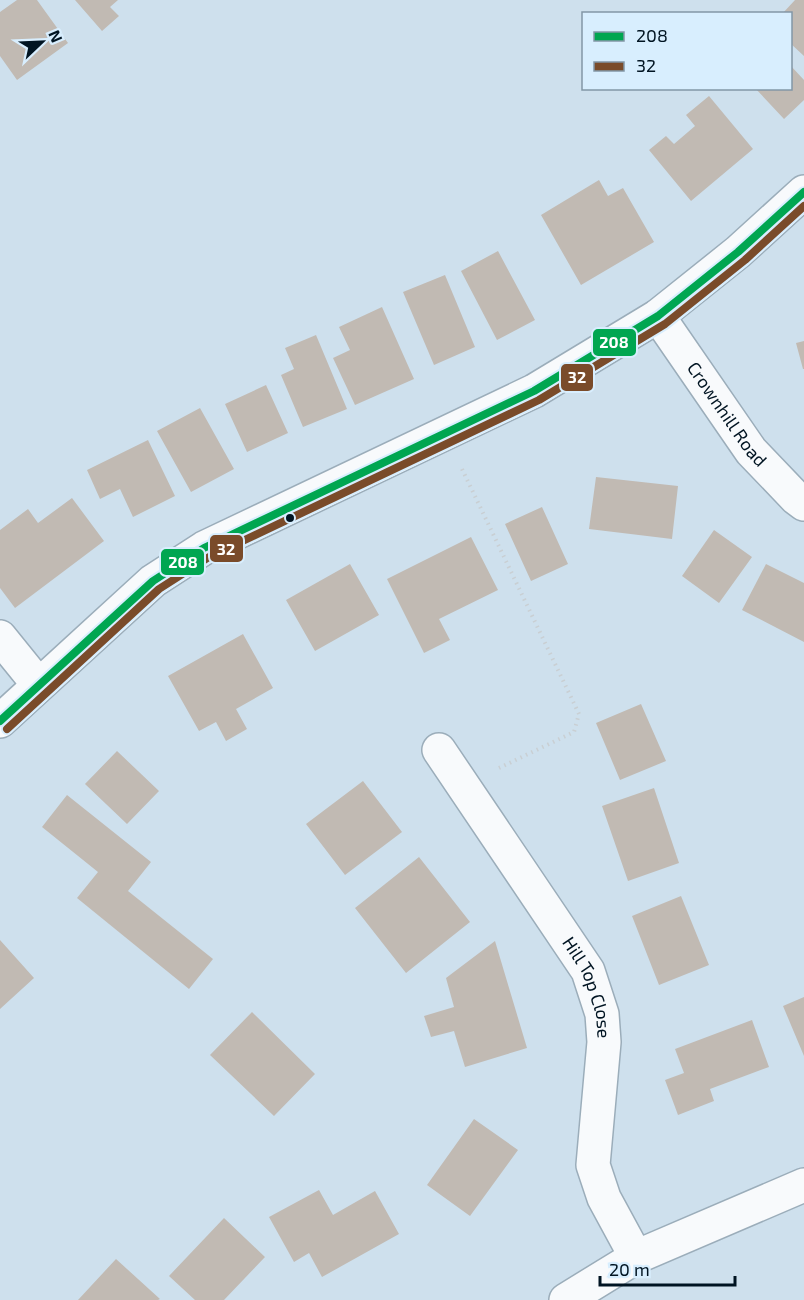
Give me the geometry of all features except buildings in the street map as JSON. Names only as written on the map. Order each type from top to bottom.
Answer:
[{"type":"street","points":[[0,721],[153,581],[204,548],[534,391],[658,316],[738,252],[804,192]]},
{"type":"street","name":"Crownhill Road","points":[[658,316],[751,451],[804,504]]},
{"type":"street","points":[[0,637],[38,684]]},
{"type":"street","name":"Hill Top Close","points":[[439,750],[588,970],[602,1014],[604,1042],[593,1165],[604,1198],[636,1257]]},
{"type":"street","points":[[566,1300],[636,1257],[804,1185]]},
{"type":"path","points":[[445,433],[579,714],[574,732],[463,785]]},
{"type":"transit line","name":"208","points":[[0,721],[153,581],[204,548],[534,391],[658,316],[738,252],[804,192]]},
{"type":"transit line","name":"32","points":[[7,729],[159,589],[209,557],[539,400],[665,324],[745,260],[804,206]]}]
